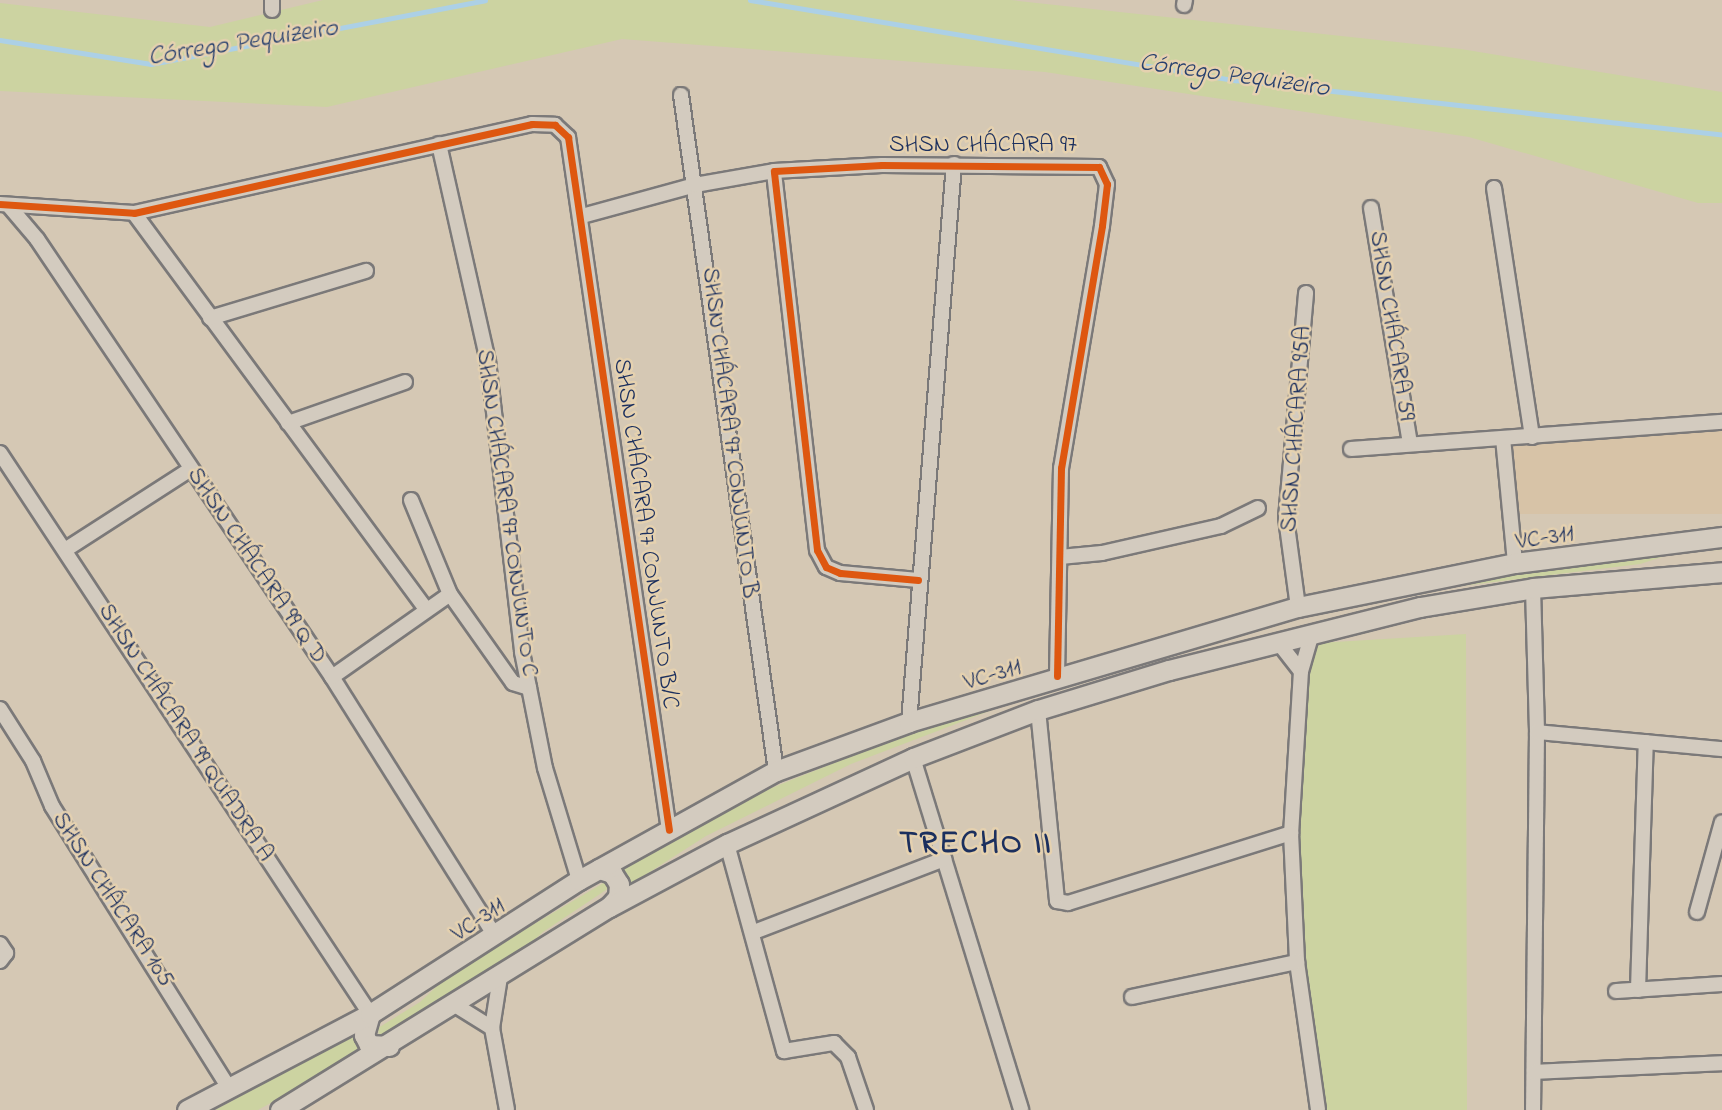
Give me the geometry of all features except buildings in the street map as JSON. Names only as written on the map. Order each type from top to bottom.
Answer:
[{"type":"main road","name":"VC-311","points":[[370,1014],[579,880],[776,771],[909,722],[1057,676],[1298,607],[1516,563],[1722,537]]},
{"type":"main road","points":[[280,1110],[304,1103],[609,907],[727,844],[913,758],[1038,710],[1278,642],[1420,607],[1533,588],[1722,572]]},
{"type":"main road","points":[[599,869],[612,873],[619,884],[618,897],[609,907]]},
{"type":"main road","points":[[370,1014],[364,1035],[369,1045],[389,1046]]},
{"type":"main road","points":[[187,1110],[370,1014]]},
{"type":"street","name":"SHSN CHÁCARA 97 CONJUNTO B","points":[[681,95],[776,771]]},
{"type":"street","name":"SHSN CHÁCARA 99 Q D","points":[[5,205],[134,213],[190,204],[532,124],[555,125]]},
{"type":"street","name":"SHSN CHÁCARA 97 CONJUNTO B/C","points":[[555,125],[568,137],[582,216],[642,669],[669,830]]},
{"type":"street","name":"SHSN CHÁCARA 97 CONJUNTO C","points":[[439,144],[488,361],[509,561],[529,688],[545,768],[579,880]]},
{"type":"street","name":"SHSN CHÁCARA 97","points":[[582,216],[695,185],[774,171],[954,164],[1092,164],[1106,175],[1102,226],[1061,468],[1057,676]]},
{"type":"street","points":[[909,722],[918,580],[954,164]]},
{"type":"street","points":[[774,171],[817,550],[826,567],[840,573],[918,580]]},
{"type":"street","points":[[1494,188],[1532,437]]},
{"type":"street","name":"SHSN CHÁCARA 99 Q D","points":[[5,205],[37,239],[190,470],[332,677],[493,933]]},
{"type":"street","name":"SHSN CHÁCARA 59","points":[[1371,208],[1410,444]]},
{"type":"street","points":[[134,213],[427,610]]},
{"type":"street","points":[[210,318],[366,271]]},
{"type":"street","name":"SHSN CHÁCARA 95A","points":[[1298,607],[1286,518],[1306,293]]},
{"type":"street","points":[[288,423],[405,382]]},
{"type":"street","points":[[1350,449],[1722,422]]},
{"type":"street","points":[[1503,438],[1516,563]]},
{"type":"street","name":"SHSN CHÁCARA 99 QUADRA A","points":[[0,453],[370,1014]]},
{"type":"street","points":[[65,550],[190,470]]},
{"type":"street","points":[[411,500],[450,594],[513,683],[529,688]]},
{"type":"street","points":[[1060,557],[1102,553],[1221,526],[1258,508]]},
{"type":"street","points":[[1533,588],[1537,732],[1533,1110]]},
{"type":"street","points":[[332,677],[450,594]]},
{"type":"street","points":[[1312,633],[1301,671],[1291,833],[1297,962],[1318,1110]]},
{"type":"street","points":[[1278,642],[1301,671]]},
{"type":"street","name":"SHSN CHÁCARA 105","points":[[0,709],[33,761],[51,806],[229,1088]]},
{"type":"street","points":[[1038,710],[1057,901],[1068,903],[1291,833]]},
{"type":"street","points":[[1537,732],[1722,749]]},
{"type":"street","points":[[1638,990],[1646,742]]},
{"type":"street","points":[[913,758],[1021,1110]]},
{"type":"street","points":[[1697,912],[1722,822]]},
{"type":"street","points":[[727,844],[754,932],[784,1051],[834,1042],[848,1057],[866,1110]]},
{"type":"street","points":[[754,932],[944,859]]},
{"type":"street","points":[[0,944],[6,953],[0,961]]},
{"type":"street","points":[[1132,996],[1297,962]]},
{"type":"street","points":[[506,972],[492,1028],[507,1110]]},
{"type":"street","points":[[1616,991],[1722,984]]},
{"type":"street","points":[[455,1005],[492,1028]]},
{"type":"street","points":[[1534,1072],[1722,1063]]},
{"type":"shaded area","points":[[1513,430],[1722,430],[1722,514],[1513,514]]},
{"type":"green space","points":[[323,0],[1010,0],[1461,49],[1722,92],[1722,203],[1698,203],[1469,137],[1045,72],[622,39],[327,107],[0,91],[0,3],[210,27]]},
{"type":"green space","points":[[1722,540],[1722,550],[1681,551],[1640,564],[1438,589],[1322,612],[1152,661],[995,709],[851,764],[706,836],[628,886],[622,867],[726,806],[864,751],[1049,686],[1396,588]]},
{"type":"green space","points":[[1466,634],[1467,1110],[1318,1110],[1291,833],[1301,671],[1318,643]]},
{"type":"green space","points":[[610,879],[612,886],[543,932],[521,952],[379,1037],[378,1028],[420,1002],[450,974]]},
{"type":"green space","points":[[357,1033],[365,1051],[258,1110],[215,1110]]},
{"type":"waterway","name":"Córrego Pequizeiro","points":[[0,40],[151,64],[485,0]]},
{"type":"waterway","name":"Córrego Pequizeiro","points":[[750,0],[1235,80],[1722,135]]},
{"type":"cycle path","points":[[0,204],[134,213],[532,124],[555,125],[568,137],[669,830]]},
{"type":"cycle path","points":[[918,580],[840,573],[826,567],[817,550],[774,171],[882,165],[1099,167],[1107,184],[1102,226],[1061,468],[1057,676]]},
{"type":"district","name":"TRECHO II","points":[[976,845]]}]
